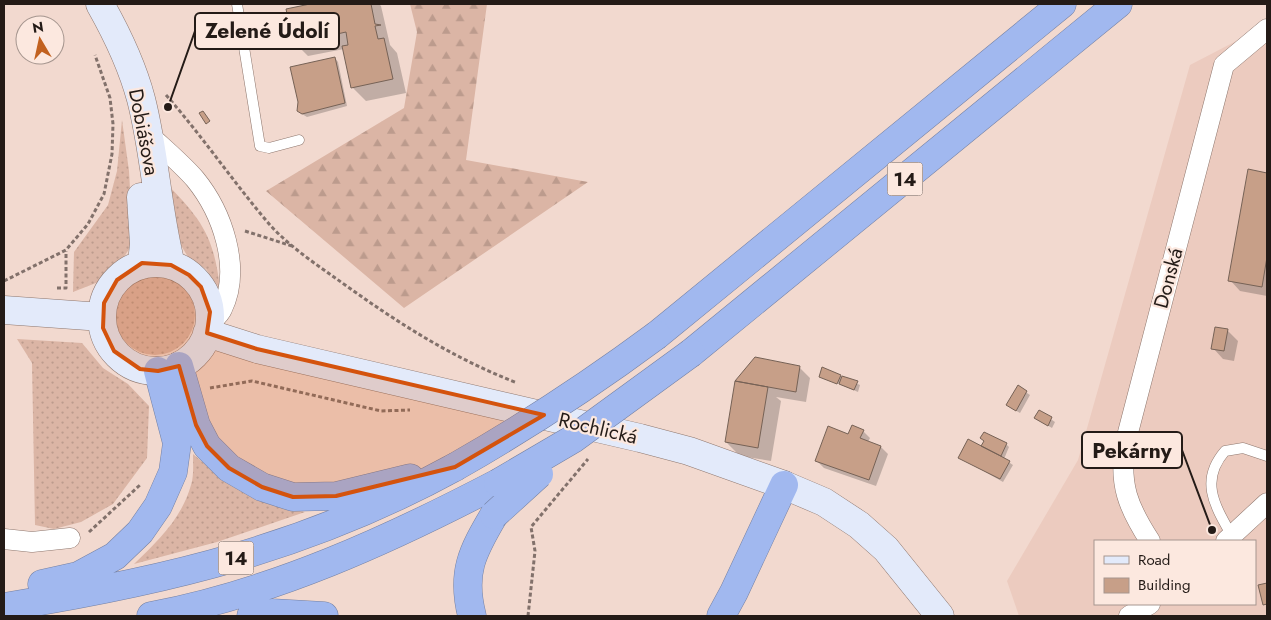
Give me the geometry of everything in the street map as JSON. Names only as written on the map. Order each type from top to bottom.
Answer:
[{"type":"highway","name":"14","points":[[4,607],[157,579],[285,544],[340,523],[412,490],[455,467],[533,422],[597,379],[657,335],[1062,4]]},
{"type":"highway","name":"14","points":[[151,616],[235,595],[348,555],[432,518],[498,483],[573,439],[691,353],[1118,4]]},
{"type":"highway","points":[[169,368],[207,446],[229,468],[262,487],[293,497],[336,496],[455,467]]},
{"type":"highway","points":[[4,589],[34,586],[78,576],[115,556],[140,532],[158,506],[173,472],[177,443],[169,368]]},
{"type":"highway","points":[[472,616],[467,597],[468,565],[480,538],[494,515],[573,439]]},
{"type":"highway","points":[[720,616],[743,574],[784,485]]},
{"type":"highway","points":[[252,616],[272,613],[324,616]]},
{"type":"street","name":"Dobiášova","points":[[99,4],[120,38],[156,142],[163,234],[171,265]]},
{"type":"street","name":"Dobiášova","points":[[99,4],[131,100],[138,139],[144,244],[142,263]]},
{"type":"street","name":"Donská","points":[[1149,540],[1133,514],[1124,488],[1122,462],[1125,444],[1224,65],[1267,29]]},
{"type":"street","points":[[156,142],[196,180],[215,211],[227,245],[230,280],[222,310],[208,328],[200,348],[191,358],[169,368],[140,369],[124,361],[114,351],[106,338],[102,317],[104,303],[111,288],[124,273],[142,263],[171,265],[190,275],[207,299],[208,328]]},
{"type":"street","points":[[4,310],[102,317]]},
{"type":"street","name":"Rochlická","points":[[208,328],[256,349],[609,430],[689,451],[784,485],[824,502],[859,525],[886,549],[940,616]]},
{"type":"street","points":[[1229,539],[1267,503]]},
{"type":"street","points":[[4,539],[32,542],[70,538]]},
{"type":"street","points":[[1129,616],[1148,605]]},
{"type":"lane","points":[[236,4],[260,146],[269,148],[299,140]]},
{"type":"lane","points":[[1229,539],[1214,502],[1210,484],[1214,468],[1225,451],[1243,448],[1267,456]]},
{"type":"path","points":[[4,280],[66,250],[88,224],[104,194],[112,154],[113,124],[110,98],[95,55]]},
{"type":"path","points":[[161,89],[197,130],[271,226],[294,246],[400,325],[485,370]]},
{"type":"path","points":[[244,231],[294,246]]},
{"type":"path","points":[[66,250],[66,288]]},
{"type":"path","points":[[202,390],[252,381],[381,411],[417,410]]},
{"type":"path","points":[[528,616],[535,551],[531,527],[581,469],[609,430]]},
{"type":"path","points":[[70,538],[88,532],[113,512],[146,478]]},
{"type":"highlighted area","points":[[142,263],[171,265],[189,275],[201,287],[210,312],[207,333],[257,349],[544,415],[455,467],[336,496],[293,497],[262,487],[229,468],[207,446],[196,425],[179,366],[158,371],[140,369],[114,351],[103,328],[104,303],[117,280]]},
{"type":"shaded area","points":[[1267,25],[1267,616],[1019,616],[1007,581],[1078,460],[1190,65]]},
{"type":"green space","points":[[410,4],[487,4],[466,160],[588,182],[404,308],[266,191],[404,108],[417,32]]},
{"type":"green space","points":[[122,120],[129,171],[133,243],[122,260],[101,281],[73,292],[74,252],[108,205],[117,171]]},
{"type":"green space","points":[[165,182],[188,207],[204,230],[214,255],[220,289],[206,269],[188,257],[173,232]]},
{"type":"green space","points":[[155,275],[170,278],[183,287],[192,300],[195,315],[192,330],[183,343],[170,352],[155,355],[140,352],[127,343],[118,330],[115,315],[118,300],[127,287],[140,278]]},
{"type":"green space","points":[[17,339],[82,343],[103,368],[128,384],[149,406],[147,458],[113,504],[81,522],[54,529],[35,525],[32,363]]},
{"type":"green space","points":[[193,454],[232,485],[257,499],[305,512],[217,542],[134,564],[160,538],[182,508],[192,481]]},
{"type":"building","points":[[310,4],[371,4],[375,24],[381,25],[375,26],[378,39],[384,38],[393,79],[351,88],[342,46],[348,45],[346,32],[288,45],[293,42],[286,9]]},
{"type":"building","points":[[335,57],[345,103],[302,114],[297,111],[298,102],[290,67]]},
{"type":"building","points":[[203,111],[210,121],[206,124],[199,113]]},
{"type":"building","points":[[1248,169],[1267,173],[1267,257],[1262,287],[1228,281]]},
{"type":"building","points":[[1215,327],[1228,329],[1224,351],[1211,349]]},
{"type":"building","points":[[755,357],[800,366],[796,392],[735,381]]},
{"type":"building","points":[[822,367],[841,375],[837,384],[819,377]]},
{"type":"building","points":[[842,376],[858,381],[854,390],[839,384]]},
{"type":"building","points":[[735,381],[768,387],[758,448],[725,442]]},
{"type":"building","points":[[1018,385],[1027,391],[1016,411],[1006,405]]},
{"type":"building","points":[[1039,410],[1052,417],[1048,426],[1034,418]]},
{"type":"building","points":[[852,425],[864,430],[860,438],[881,446],[869,480],[815,461],[828,426],[848,434]]},
{"type":"building","points":[[984,432],[1007,443],[1001,456],[981,446],[984,441],[980,438]]},
{"type":"building","points":[[968,439],[1010,461],[1000,479],[958,458]]},
{"type":"building","points":[[1267,583],[1267,604],[1263,605],[1258,585]]},
{"type":"place","name":"Zelené Údolí","points":[[168,107]]},
{"type":"place","name":"Pekárny","points":[[1212,530]]}]
